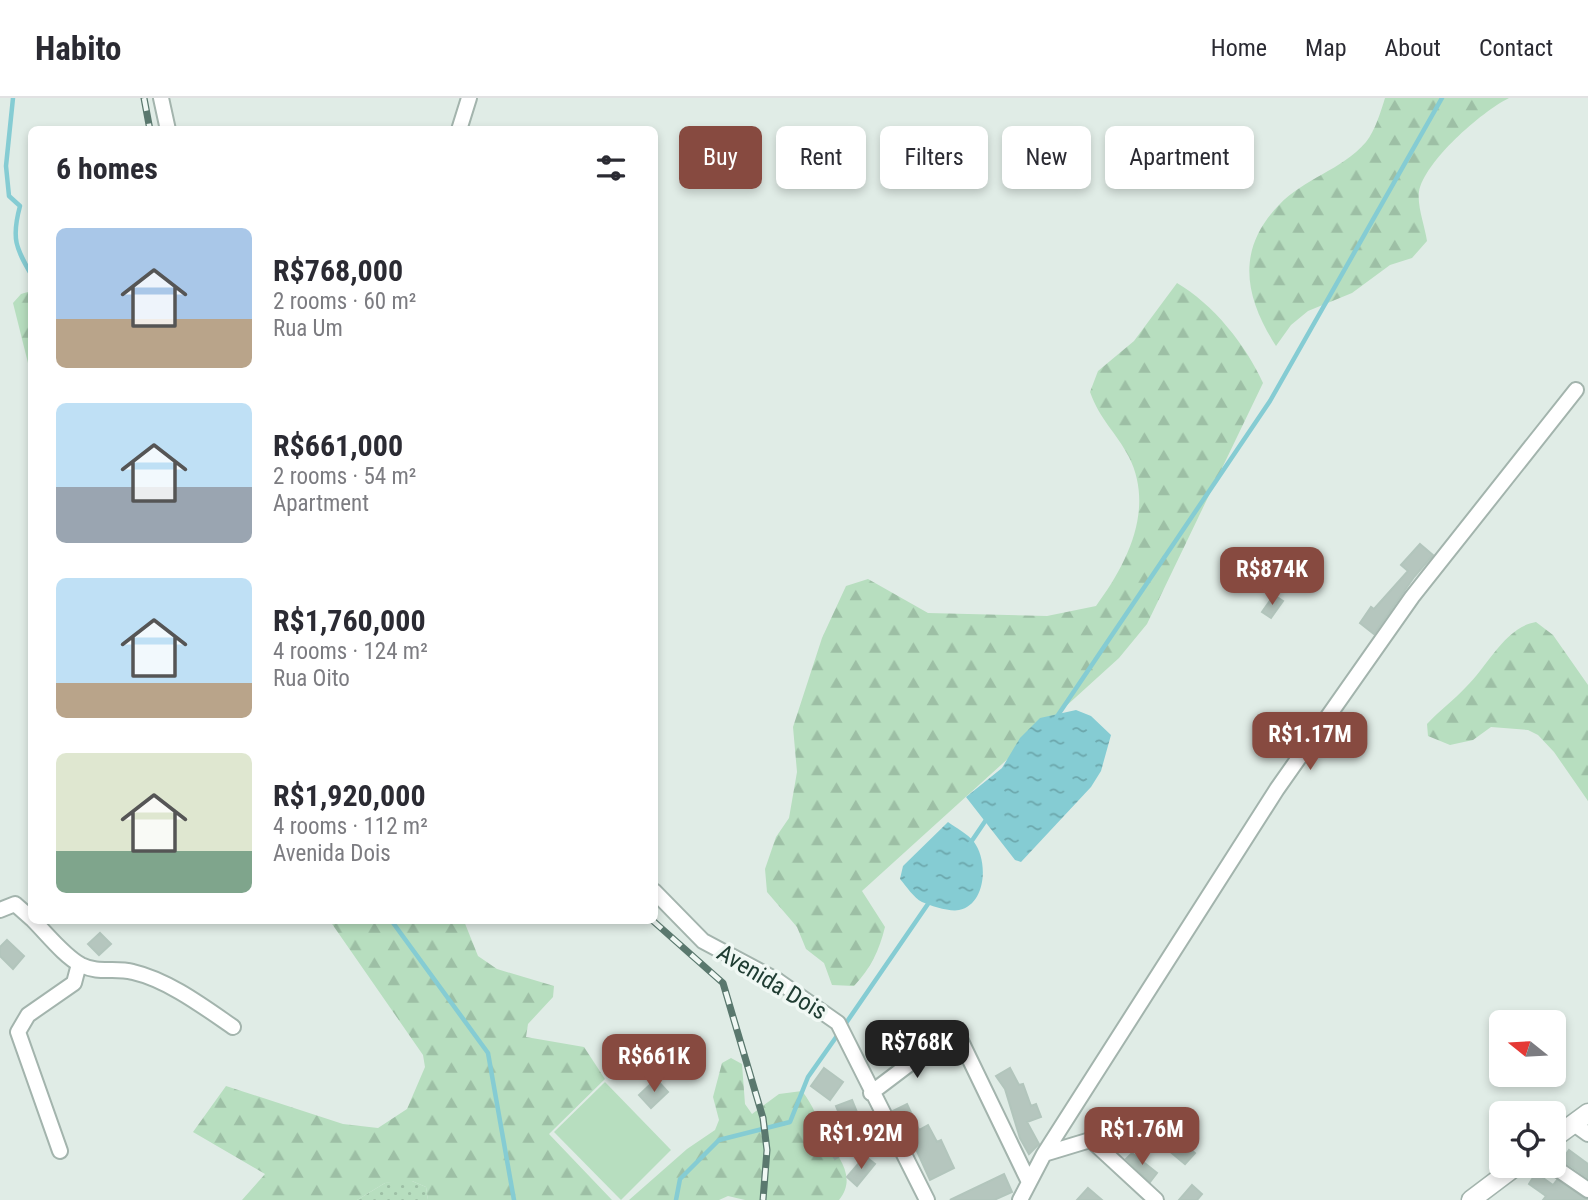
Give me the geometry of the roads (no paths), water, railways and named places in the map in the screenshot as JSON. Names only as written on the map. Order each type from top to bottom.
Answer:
[{"type":"street","points":[[161,98],[167,126]]},
{"type":"street","points":[[460,126],[469,98]]},
{"type":"street","points":[[1020,1200],[1044,1154],[1293,767],[1412,597],[1576,390]]},
{"type":"street","name":"Avenida Dois","points":[[658,895],[704,942],[778,981],[841,1027],[871,1093],[927,1200]]},
{"type":"street","points":[[0,910],[15,904],[28,916]]},
{"type":"street","points":[[36,924],[79,964],[99,972],[115,969],[136,972],[171,989],[233,1027]]},
{"type":"street","points":[[60,1151],[18,1032],[27,1015],[74,983],[79,964]]},
{"type":"street","points":[[871,1093],[945,1037],[959,1037],[1029,1182]]},
{"type":"street","points":[[1044,1154],[1153,1121]]},
{"type":"street","points":[[1566,1132],[1583,1124]]},
{"type":"street","points":[[1091,1140],[1156,1200]]},
{"type":"street","points":[[1566,1175],[1588,1189]]},
{"type":"street","points":[[1471,1200],[1500,1178]]},
{"type":"water","points":[[1076,710],[1091,716],[1111,735],[1101,771],[1091,787],[1021,862],[1015,860],[966,797],[1002,768],[1020,738],[1040,718]]},
{"type":"water","points":[[948,822],[974,842],[982,859],[980,891],[968,906],[959,910],[922,902],[900,879],[903,866]]},
{"type":"waterway","points":[[13,98],[6,166],[9,196],[20,206],[16,227],[17,243],[28,269]]},
{"type":"waterway","points":[[1056,718],[1270,401],[1442,98]]},
{"type":"waterway","points":[[969,845],[988,817]]},
{"type":"waterway","points":[[844,1026],[930,901]]},
{"type":"waterway","points":[[394,924],[488,1053],[514,1200]]},
{"type":"waterway","points":[[676,1200],[680,1179],[719,1140],[790,1122],[808,1077],[839,1033]]},
{"type":"railway","points":[[144,98],[149,126]]},
{"type":"railway","points":[[657,924],[723,983],[763,1118],[767,1150],[763,1200]]}]
